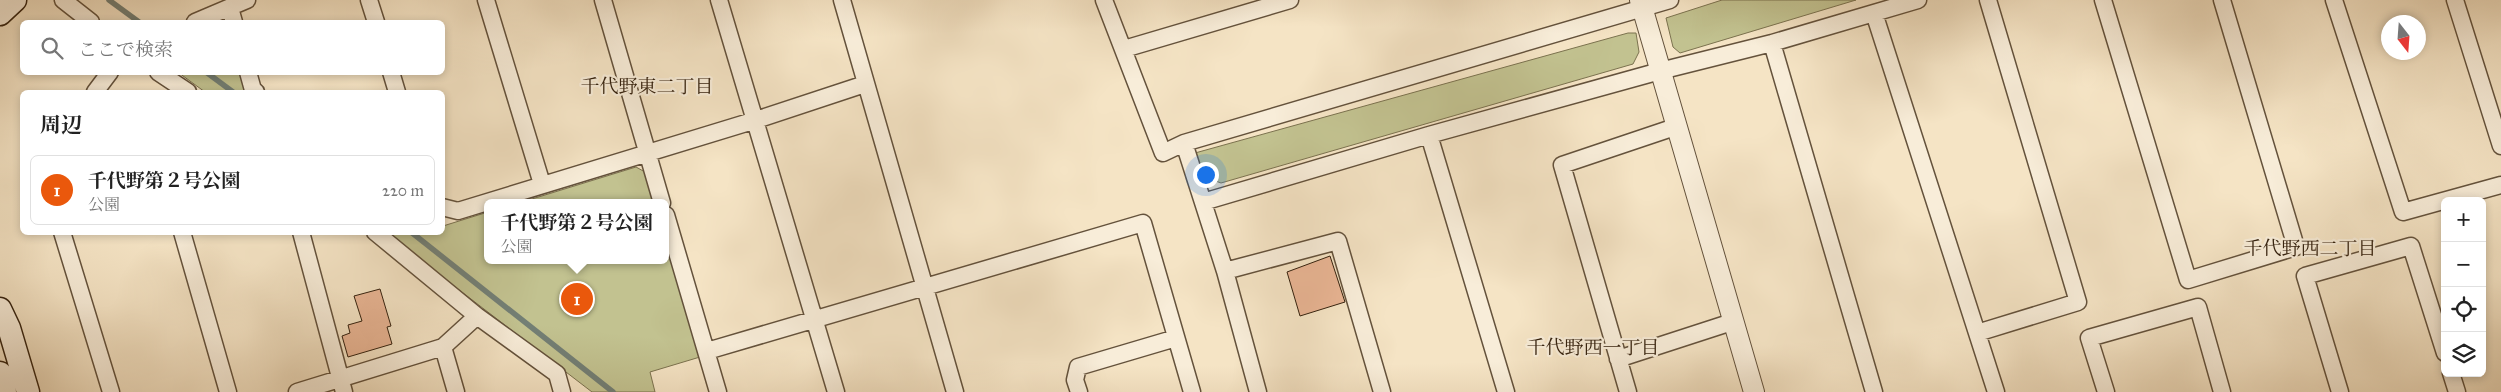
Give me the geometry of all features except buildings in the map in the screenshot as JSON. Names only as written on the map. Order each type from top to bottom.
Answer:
[{"type":"main road","points":[[0,14],[15,0]]},
{"type":"main road","points":[[0,309],[9,328],[28,392]]},
{"type":"main road","points":[[0,373],[5,392]]},
{"type":"street","points":[[63,0],[88,20]]},
{"type":"street","points":[[206,20],[232,15],[247,0]]},
{"type":"street","points":[[369,0],[375,20]]},
{"type":"street","points":[[486,0],[542,184]]},
{"type":"street","points":[[603,0],[661,199]]},
{"type":"street","points":[[719,0],[836,392]]},
{"type":"street","points":[[842,0],[955,392]]},
{"type":"street","points":[[1104,0],[1163,153],[1184,143],[1641,4],[1670,0]]},
{"type":"street","points":[[1124,49],[1290,0]]},
{"type":"street","points":[[1203,202],[1429,135],[1660,71],[1772,43],[1918,0]]},
{"type":"street","points":[[1977,333],[2078,302],[1988,0]]},
{"type":"street","points":[[2103,0],[2188,280],[2296,247],[2222,0]]},
{"type":"street","points":[[2334,0],[2403,212],[2501,185]]},
{"type":"street","points":[[2455,0],[2501,146]]},
{"type":"street","points":[[1641,4],[1675,128],[1754,392]]},
{"type":"street","points":[[1874,13],[1996,392]]},
{"type":"street","points":[[1772,43],[1874,392]]},
{"type":"street","points":[[96,90],[108,75]]},
{"type":"street","points":[[162,75],[185,90]]},
{"type":"street","points":[[249,75],[253,90]]},
{"type":"street","points":[[392,75],[396,90]]},
{"type":"street","points":[[495,199],[756,120],[865,84]]},
{"type":"street","points":[[1628,392],[1562,165],[1675,128]]},
{"type":"street","points":[[1429,135],[1506,392]]},
{"type":"street","points":[[1184,143],[1225,271],[1258,392]]},
{"type":"street","points":[[445,208],[458,211],[484,203]]},
{"type":"street","points":[[706,351],[1143,223],[1192,392]]},
{"type":"street","points":[[669,225],[718,392]]},
{"type":"street","points":[[63,235],[111,392]]},
{"type":"street","points":[[183,235],[228,392]]},
{"type":"street","points":[[302,235],[342,385]]},
{"type":"street","points":[[379,235],[477,316],[556,374],[562,392]]},
{"type":"street","points":[[1225,271],[1338,241],[1382,392]]},
{"type":"street","points":[[2340,392],[2305,276],[2411,246],[2441,340]]},
{"type":"street","points":[[2106,392],[2089,338],[2198,307],[2222,392]]},
{"type":"street","points":[[297,392],[342,385],[443,347],[477,316]]},
{"type":"street","points":[[1618,359],[1732,322]]},
{"type":"street","points":[[1079,392],[1075,380],[1078,367],[1176,338]]},
{"type":"street","points":[[443,347],[456,392]]},
{"type":"street","points":[[2452,377],[2457,392]]},
{"type":"green space","points":[[1722,0],[1856,0],[1680,53],[1673,47],[1666,18]]},
{"type":"green space","points":[[1628,33],[1636,33],[1639,52],[1633,64],[1221,183],[1205,177],[1195,153]]},
{"type":"green space","points":[[182,75],[244,75],[249,90],[202,90]]},
{"type":"green space","points":[[636,167],[645,172],[653,199],[532,199]]},
{"type":"green space","points":[[484,213],[484,264],[669,264],[669,252],[700,357],[650,372],[655,392],[592,392],[388,235],[445,235],[445,225]]},
{"type":"waterway","points":[[109,0],[136,20]]},
{"type":"waterway","points":[[210,75],[230,90]]},
{"type":"waterway","points":[[415,235],[613,392]]},
{"type":"place","name":"千代野第２号公園","points":[[577,299]]},
{"type":"district","name":"千代野東二丁目","points":[[647,86]]},
{"type":"district","name":"千代野西二丁目","points":[[2310,248]]},
{"type":"district","name":"千代野西一丁目","points":[[1593,347]]}]
